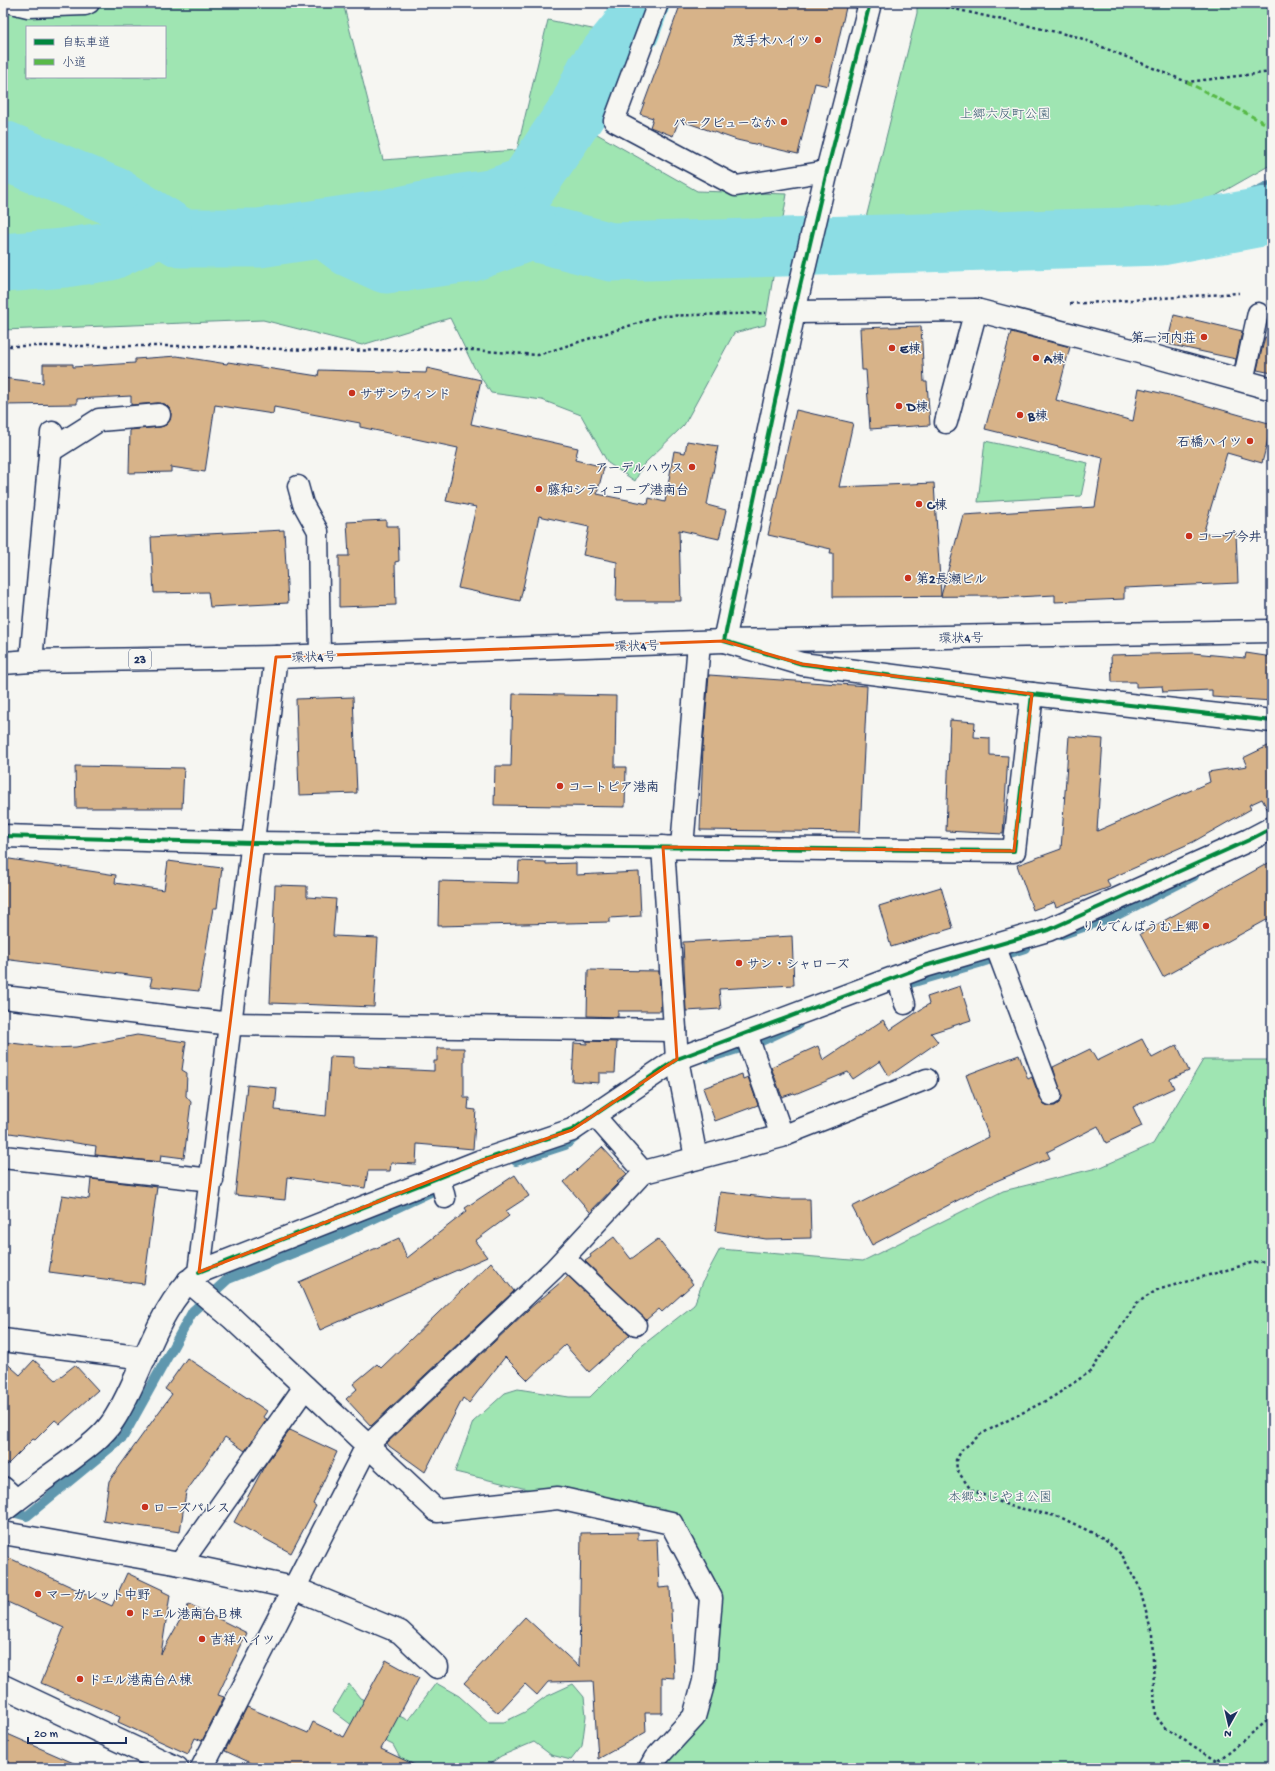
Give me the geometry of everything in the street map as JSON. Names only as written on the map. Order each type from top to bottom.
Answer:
[{"type":"street","points":[[870,3],[827,171],[796,302],[724,641],[802,664],[1032,694],[1272,721]]},
{"type":"street","points":[[796,302],[976,310],[1272,389]]},
{"type":"street","points":[[946,422],[976,310]]},
{"type":"street","points":[[31,661],[51,442],[99,420],[159,415]]},
{"type":"street","name":"環状4号","points":[[3,663],[31,661],[320,656],[724,641],[1272,631]]},
{"type":"street","points":[[696,1158],[678,1062],[675,1030],[673,847],[699,643]]},
{"type":"street","points":[[197,1282],[212,1180],[276,657]]},
{"type":"street","points":[[3,836],[254,843],[1014,851],[1032,694]]},
{"type":"street","points":[[9,1501],[90,1445],[112,1422],[128,1393],[170,1305],[197,1282],[442,1185],[572,1130],[678,1062],[925,966],[995,947],[1048,930],[1249,840],[1272,828]]},
{"type":"street","points":[[3,996],[231,1024],[675,1030]]},
{"type":"street","points":[[644,1172],[782,1136],[747,1035]]},
{"type":"street","points":[[3,1157],[212,1180]]},
{"type":"street","points":[[197,1282],[232,1318],[437,1511],[558,1498],[671,1523],[711,1598],[704,1681],[694,1717],[655,1759],[650,1768]]},
{"type":"street","points":[[3,1340],[145,1358]]},
{"type":"street","points":[[180,1564],[305,1387]]},
{"type":"street","points":[[206,1766],[294,1588],[367,1446]]},
{"type":"street","points":[[3,1533],[180,1564],[294,1588],[400,1632],[437,1667]]},
{"type":"street","points":[[3,1686],[177,1768]]},
{"type":"lane","points":[[11,3],[28,7],[85,5],[89,3]]},
{"type":"lane","points":[[658,3],[614,121],[736,186],[827,171]]},
{"type":"lane","points":[[1243,381],[1258,313]]},
{"type":"lane","points":[[298,486],[303,504],[318,531],[320,656]]},
{"type":"lane","points":[[995,947],[1051,1095]]},
{"type":"lane","points":[[897,978],[906,1004]]},
{"type":"lane","points":[[782,1136],[927,1079]]},
{"type":"lane","points":[[367,1446],[565,1258],[644,1172],[594,1116]]},
{"type":"lane","points":[[565,1258],[636,1326]]},
{"type":"path","points":[[928,3],[1078,37],[1187,82],[1272,72]]},
{"type":"path","points":[[1062,304],[1241,293]]},
{"type":"path","points":[[3,346],[200,346],[336,351],[459,349],[538,355],[660,316],[796,302]]},
{"type":"path","points":[[1217,1761],[1166,1728],[1155,1715],[1152,1634],[1139,1586],[1122,1555],[1105,1539],[1060,1516],[1010,1506],[970,1490],[957,1470],[956,1460],[962,1450],[981,1434],[1053,1397],[1091,1371],[1137,1303],[1157,1290],[1272,1260]]},
{"type":"path","points":[[1209,1768],[1272,1717]]},
{"type":"highlighted area","points":[[724,641],[802,664],[1032,694],[1014,851],[663,847],[677,1059],[572,1130],[481,1161],[199,1272],[276,657]]},
{"type":"green space","points":[[3,3],[343,3],[383,160],[517,150],[548,20],[607,32],[615,3],[647,3],[636,31],[620,56],[590,130],[697,191],[787,194],[765,325],[734,333],[684,425],[643,465],[635,481],[608,463],[581,415],[542,400],[491,393],[474,367],[450,318],[362,345],[263,320],[3,330]]},
{"type":"green space","name":"上郷六反町公園","points":[[917,3],[1272,3],[1272,164],[1205,202],[1021,222],[864,226],[917,13]]},
{"type":"green space","points":[[985,441],[1088,463],[1081,496],[978,502]]},
{"type":"green space","name":"本郷ふじやま公園","points":[[1203,1060],[1272,1060],[1272,1768],[650,1768],[694,1717],[711,1598],[671,1523],[455,1472],[473,1422],[505,1393],[518,1389],[569,1397],[590,1397],[639,1348],[694,1305],[704,1279],[720,1249],[863,1261],[1003,1191],[1101,1167],[1153,1144]]},
{"type":"green space","points":[[436,1683],[459,1696],[488,1722],[504,1722],[525,1712],[545,1697],[573,1684],[584,1697],[586,1716],[582,1746],[571,1760],[551,1755],[534,1742],[501,1756],[484,1768],[397,1768],[400,1758],[393,1745],[353,1726],[333,1711],[349,1684],[360,1698],[408,1720]]},
{"type":"building","points":[[681,3],[847,3],[828,86],[815,83],[798,154],[737,140],[679,120],[673,136],[650,127],[653,118],[640,114]]},
{"type":"building","name":"第一河内荘","points":[[1174,315],[1242,331],[1235,365],[1236,359],[1167,344]]},
{"type":"building","points":[[921,326],[924,382],[927,382],[930,425],[870,429],[866,370],[862,370],[860,328]]},
{"type":"building","points":[[1011,332],[1070,347],[1056,400],[1133,421],[1139,388],[1272,424],[1262,463],[1227,453],[1203,534],[1236,533],[1238,583],[1124,588],[1124,599],[1055,602],[1055,595],[997,598],[997,596],[833,597],[833,553],[830,553],[831,549],[768,535],[796,410],[853,423],[839,487],[934,483],[941,596],[963,515],[1095,507],[1103,458],[985,429]]},
{"type":"building","points":[[1265,337],[1272,338],[1272,373],[1257,370]]},
{"type":"building","points":[[177,356],[227,364],[228,362],[318,376],[319,370],[426,373],[427,368],[481,380],[471,424],[578,448],[575,460],[604,467],[597,494],[648,504],[649,498],[665,502],[674,451],[685,453],[687,441],[718,446],[707,505],[726,510],[719,539],[679,530],[681,601],[616,601],[617,562],[583,555],[589,527],[539,516],[520,601],[458,588],[476,507],[446,501],[458,448],[360,427],[360,423],[274,407],[273,414],[215,405],[205,472],[171,467],[171,472],[129,473],[130,430],[166,425],[170,420],[171,414],[169,408],[165,404],[158,403],[131,405],[131,396],[77,399],[77,404],[3,405],[3,378],[43,383],[43,364],[73,364],[73,367],[135,363],[135,359]]},
{"type":"building","points":[[386,520],[386,526],[398,526],[399,561],[395,562],[396,605],[339,607],[339,556],[349,556],[347,522]]},
{"type":"building","points":[[284,530],[288,603],[210,607],[208,592],[154,593],[151,537]]},
{"type":"building","points":[[1193,653],[1245,658],[1246,653],[1272,657],[1272,701],[1212,697],[1212,690],[1163,692],[1162,686],[1136,687],[1136,682],[1112,682],[1111,655]]},
{"type":"building","points":[[709,675],[867,686],[860,832],[700,830],[703,746]]},
{"type":"building","points":[[513,694],[616,696],[615,767],[626,767],[625,807],[494,805],[495,766],[511,766]]},
{"type":"building","points":[[353,697],[357,793],[299,795],[296,699]]},
{"type":"building","points":[[950,720],[975,722],[974,737],[990,738],[990,755],[1008,756],[1003,834],[946,831]]},
{"type":"building","points":[[1069,736],[1103,739],[1097,831],[1210,782],[1208,772],[1247,766],[1243,758],[1272,744],[1272,816],[1262,799],[1249,805],[1251,809],[1193,842],[1107,880],[1110,887],[1056,907],[1054,902],[1033,910],[1017,865],[1061,849]]},
{"type":"building","points":[[75,766],[184,768],[182,808],[76,808]]},
{"type":"building","points":[[3,858],[116,875],[115,883],[164,890],[168,861],[222,868],[217,908],[213,908],[199,991],[150,986],[152,978],[3,959]]},
{"type":"building","points":[[519,861],[546,862],[546,864],[576,863],[576,875],[639,872],[641,916],[610,918],[610,922],[438,926],[439,881],[518,883]]},
{"type":"building","name":"りんでんばうむ上郷","points":[[1272,861],[1272,917],[1163,977],[1140,934]]},
{"type":"building","points":[[275,885],[307,886],[307,897],[336,899],[333,936],[378,938],[374,1007],[270,1003]]},
{"type":"building","points":[[941,887],[953,928],[891,947],[879,906]]},
{"type":"building","name":"サン・シャローズ","points":[[792,936],[794,985],[719,989],[721,1009],[686,1011],[683,942]]},
{"type":"building","points":[[588,970],[659,971],[661,1011],[618,1011],[618,1017],[587,1016]]},
{"type":"building","points":[[960,986],[971,1020],[931,1033],[938,1042],[889,1076],[880,1061],[853,1079],[848,1072],[795,1094],[782,1097],[771,1067],[818,1046],[823,1060],[883,1020],[890,1030],[929,1004],[927,997]]},
{"type":"building","points":[[137,1035],[186,1042],[182,1070],[187,1073],[186,1096],[191,1102],[184,1158],[161,1155],[160,1162],[95,1155],[96,1146],[3,1132],[3,1042],[53,1048],[76,1047]]},
{"type":"building","points":[[1142,1039],[1152,1058],[1177,1045],[1189,1071],[1170,1079],[1174,1088],[1133,1107],[1142,1126],[1106,1143],[1098,1126],[1047,1152],[1050,1158],[987,1185],[872,1245],[852,1207],[989,1137],[966,1075],[1019,1055],[1028,1079],[1032,1077],[1040,1099],[1044,1104],[1055,1106],[1060,1102],[1062,1097],[1053,1067],[1090,1049],[1097,1061]]},
{"type":"building","points":[[587,1041],[617,1042],[615,1073],[599,1073],[599,1083],[572,1081],[574,1043],[587,1044]]},
{"type":"building","points":[[437,1048],[464,1048],[464,1098],[469,1098],[468,1109],[476,1110],[473,1149],[417,1144],[416,1164],[391,1163],[390,1171],[368,1171],[365,1188],[287,1177],[285,1200],[235,1195],[247,1085],[277,1088],[275,1110],[326,1116],[330,1056],[354,1057],[354,1067],[434,1071],[434,1061],[437,1061]]},
{"type":"building","points":[[742,1074],[743,1079],[748,1077],[758,1105],[715,1121],[703,1088]]},
{"type":"building","points":[[602,1147],[627,1174],[617,1182],[618,1183],[590,1212],[564,1182]]},
{"type":"building","points":[[515,1175],[529,1196],[506,1211],[509,1216],[475,1241],[487,1257],[320,1330],[299,1282],[399,1238],[407,1258],[467,1211],[465,1208]]},
{"type":"building","points":[[91,1179],[157,1187],[144,1284],[49,1272],[62,1195],[89,1199]]},
{"type":"building","points":[[720,1192],[782,1199],[810,1199],[811,1238],[766,1239],[715,1231]]},
{"type":"building","points":[[614,1237],[631,1259],[658,1239],[693,1284],[662,1312],[659,1309],[646,1320],[585,1261],[591,1257],[590,1255]]},
{"type":"building","points":[[491,1262],[514,1291],[371,1426],[346,1399],[357,1389],[353,1384],[377,1364],[381,1368]]},
{"type":"building","points":[[568,1276],[630,1335],[589,1372],[565,1345],[528,1380],[505,1357],[469,1403],[463,1398],[425,1472],[389,1446],[387,1443],[529,1309]]},
{"type":"building","points":[[187,1358],[267,1411],[263,1417],[267,1419],[245,1451],[225,1437],[186,1492],[180,1532],[103,1521],[109,1481],[172,1394],[165,1389]]},
{"type":"building","points":[[3,1360],[20,1375],[34,1360],[56,1380],[75,1365],[98,1390],[60,1424],[55,1420],[35,1440],[33,1439],[3,1469]]},
{"type":"building","points":[[290,1430],[337,1452],[313,1504],[316,1506],[291,1553],[234,1522],[265,1465]]},
{"type":"building","points":[[638,1532],[638,1540],[657,1539],[659,1588],[670,1587],[674,1678],[662,1677],[662,1713],[645,1713],[646,1732],[598,1759],[593,1681],[548,1682],[537,1695],[525,1684],[498,1713],[464,1683],[525,1617],[579,1667],[581,1533]]},
{"type":"building","points":[[3,1555],[112,1606],[127,1573],[163,1590],[162,1591],[170,1595],[161,1654],[189,1604],[247,1633],[218,1695],[224,1697],[202,1741],[195,1738],[188,1754],[118,1722],[120,1717],[41,1683],[64,1628],[3,1600]]},
{"type":"building","points":[[386,1660],[419,1678],[381,1749],[421,1768],[262,1768],[225,1751],[247,1707],[308,1733],[313,1722],[344,1737]]},
{"type":"building","points":[[3,1732],[85,1768],[3,1768]]},
{"type":"waterway","points":[[3,150],[115,197],[181,238],[259,238],[386,219],[463,203],[491,199],[527,186],[578,110],[595,73],[631,29],[640,3]]},
{"type":"waterway","points":[[3,172],[8,168],[13,154]]},
{"type":"waterway","points":[[1197,229],[1195,221],[1272,184]]},
{"type":"waterway","points":[[491,199],[530,231],[611,252],[1161,236],[1272,215]]},
{"type":"waterway","points":[[3,263],[64,258],[110,251],[162,226]]},
{"type":"waterway","points":[[324,228],[351,248],[386,264],[469,253],[530,231]]},
{"type":"waterway","points":[[1060,935],[1115,916],[1194,876]]},
{"type":"waterway","points":[[897,987],[1025,948]]},
{"type":"waterway","points":[[708,1058],[757,1043],[798,1024]]},
{"type":"waterway","points":[[516,1161],[565,1145],[578,1135]]},
{"type":"waterway","points":[[5,1510],[27,1516],[123,1437],[193,1311],[228,1279],[343,1233],[437,1189]]},
{"type":"marked path","points":[[1187,82],[1272,127]]},
{"type":"cycle path","points":[[870,3],[827,171],[794,312],[724,641],[802,664],[1032,694],[1272,721]]},
{"type":"cycle path","points":[[3,836],[253,843],[1014,851],[1032,694]]},
{"type":"cycle path","points":[[199,1272],[481,1161],[572,1130],[677,1059],[925,966],[1048,930],[1249,840],[1272,828]]},
{"type":"place","name":"茂手木ハイツ","points":[[818,40]]},
{"type":"place","name":"パークビューなか","points":[[784,122]]},
{"type":"place","name":"第一河内荘","points":[[1204,337]]},
{"type":"place","name":"E棟","points":[[892,348]]},
{"type":"place","name":"A棟","points":[[1036,358]]},
{"type":"place","name":"サザンウィンド","points":[[352,393]]},
{"type":"place","name":"D棟","points":[[899,406]]},
{"type":"place","name":"B棟","points":[[1020,415]]},
{"type":"place","name":"石橋ハイツ","points":[[1250,441]]},
{"type":"place","name":"アーデルハウス","points":[[692,467]]},
{"type":"place","name":"藤和シティコープ港南台","points":[[539,489]]},
{"type":"place","name":"C棟","points":[[919,504]]},
{"type":"place","name":"コープ今井","points":[[1189,536]]},
{"type":"place","name":"第2長瀬ビル","points":[[908,578]]},
{"type":"place","name":"コートピア港南","points":[[560,786]]},
{"type":"place","name":"りんでんばうむ上郷","points":[[1206,926]]},
{"type":"place","name":"サン・シャローズ","points":[[739,963]]},
{"type":"place","name":"ローズパレス","points":[[145,1507]]},
{"type":"place","name":"マーガレット中野","points":[[38,1594]]},
{"type":"place","name":"ドエル港南台Ｂ棟","points":[[130,1613]]},
{"type":"place","name":"吉祥ハイツ","points":[[202,1639]]},
{"type":"place","name":"ドエル港南台Ａ棟","points":[[80,1679]]}]
